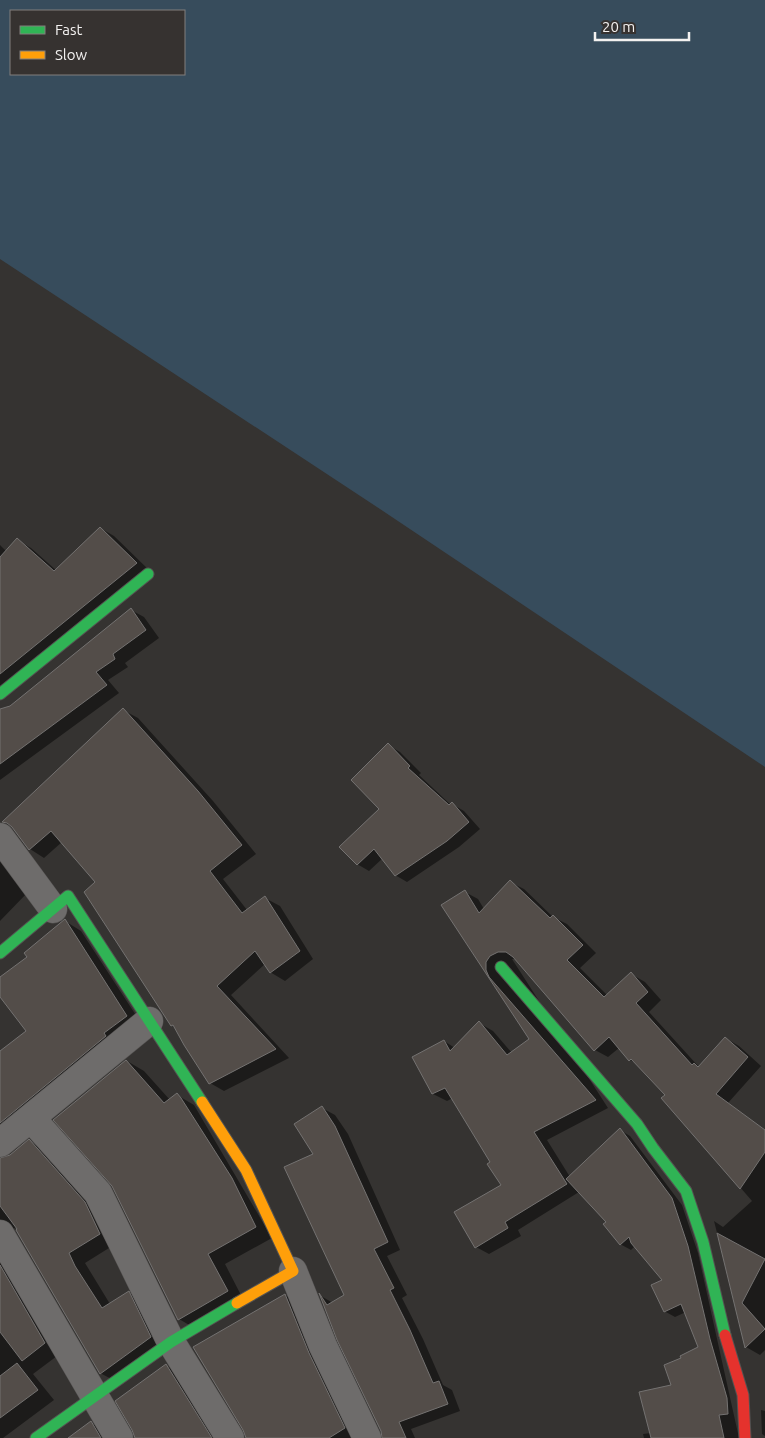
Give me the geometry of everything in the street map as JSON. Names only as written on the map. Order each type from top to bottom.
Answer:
[{"type":"street","points":[[0,694],[148,574]]},
{"type":"street","points":[[0,837],[53,909]]},
{"type":"street","points":[[0,953],[68,896],[246,1170],[293,1271],[322,1346],[367,1438]]},
{"type":"street","points":[[501,967],[637,1124],[686,1191],[703,1242],[743,1395],[745,1438]]},
{"type":"street","points":[[0,1143],[149,1022]]},
{"type":"street","points":[[31,1118],[98,1193],[171,1342],[230,1438]]},
{"type":"street","points":[[0,1234],[119,1438]]},
{"type":"street","points":[[36,1438],[171,1342],[293,1271]]},
{"type":"water","points":[[0,0],[765,0],[765,767],[380,509],[0,259]]},
{"type":"building","points":[[100,527],[137,563],[0,674],[0,557],[17,538],[54,571]]},
{"type":"building","points":[[131,608],[146,630],[113,654],[115,659],[96,672],[107,685],[0,764],[0,709],[10,706]]},
{"type":"building","points":[[123,708],[198,791],[242,845],[210,871],[242,913],[265,896],[300,951],[270,973],[255,951],[217,986],[276,1049],[209,1084],[173,1025],[171,1026],[84,892],[95,882],[51,831],[29,850],[12,827],[2,822]]},
{"type":"building","points":[[388,743],[410,766],[408,768],[449,805],[452,802],[469,822],[447,841],[395,876],[374,849],[357,865],[339,847],[379,809],[351,780]]},
{"type":"building","points":[[510,880],[550,918],[553,915],[583,945],[567,960],[604,997],[631,972],[648,992],[636,1003],[692,1065],[694,1063],[698,1067],[725,1037],[748,1057],[716,1094],[765,1130],[765,1152],[740,1189],[661,1098],[665,1095],[631,1059],[629,1061],[609,1037],[594,1051],[513,957],[506,952],[498,952],[490,956],[486,962],[486,970],[489,977],[596,1100],[534,1132],[567,1184],[505,1222],[508,1228],[475,1248],[454,1212],[501,1185],[487,1164],[490,1162],[445,1088],[432,1094],[412,1057],[444,1040],[450,1051],[479,1021],[507,1055],[529,1039],[441,905],[465,890],[479,913]]},
{"type":"building","points":[[65,919],[127,1016],[104,1033],[106,1036],[0,1123],[0,1051],[26,1031],[0,997],[0,977],[27,957],[24,953]]},
{"type":"building","points":[[126,1060],[164,1103],[177,1093],[181,1098],[232,1178],[256,1227],[208,1254],[228,1291],[178,1320],[112,1186],[53,1120]]},
{"type":"building","points":[[322,1106],[335,1126],[388,1242],[374,1249],[394,1288],[390,1290],[433,1383],[439,1381],[448,1404],[399,1422],[406,1438],[382,1438],[381,1431],[337,1340],[319,1293],[327,1305],[344,1295],[284,1167],[313,1154],[294,1124]]},
{"type":"building","points":[[620,1128],[672,1198],[688,1246],[710,1339],[727,1398],[728,1414],[719,1415],[724,1438],[651,1438],[639,1392],[671,1385],[664,1365],[681,1358],[680,1356],[698,1347],[681,1304],[664,1312],[651,1285],[662,1280],[631,1243],[629,1237],[620,1245],[603,1224],[606,1222],[566,1179]]},
{"type":"building","points":[[29,1139],[85,1202],[100,1234],[69,1253],[75,1266],[102,1308],[129,1291],[151,1337],[100,1374],[17,1229],[0,1206],[0,1158],[10,1155]]},
{"type":"building","points":[[717,1233],[765,1259],[742,1303],[765,1329],[745,1348]]},
{"type":"building","points":[[0,1265],[45,1343],[22,1361],[0,1332]]},
{"type":"building","points":[[285,1294],[309,1353],[345,1428],[329,1438],[246,1438],[193,1347]]},
{"type":"building","points":[[17,1363],[38,1390],[0,1418],[0,1376]]},
{"type":"building","points":[[166,1364],[212,1438],[135,1438],[115,1401]]},
{"type":"building","points":[[91,1421],[101,1438],[68,1438]]},
{"type":"traffic: fast","points":[[0,694],[148,574]]},
{"type":"traffic: fast","points":[[0,953],[68,896],[202,1102]]},
{"type":"traffic: fast","points":[[501,967],[637,1124],[686,1191],[703,1242],[725,1335]]},
{"type":"traffic: fast","points":[[36,1438],[171,1342],[237,1303]]},
{"type":"traffic: slow","points":[[202,1102],[246,1170],[293,1271],[237,1303]]},
{"type":"traffic: jam","points":[[725,1335],[743,1395],[745,1438]]}]
